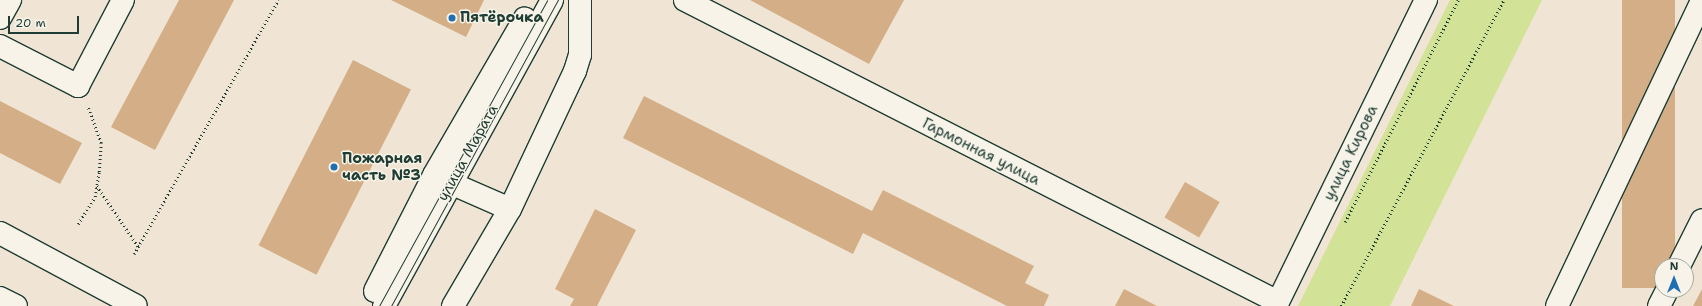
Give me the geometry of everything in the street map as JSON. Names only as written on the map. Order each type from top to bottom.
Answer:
[{"type":"street","points":[[0,18],[10,0]]},
{"type":"street","points":[[0,46],[78,86],[123,0]]},
{"type":"street","points":[[510,209],[443,179],[536,0]]},
{"type":"street","name":"улица Марата","points":[[380,298],[443,179],[552,0]]},
{"type":"street","points":[[453,306],[510,209],[575,72],[580,55],[580,0]]},
{"type":"street","name":"Гармонная улица","points":[[685,0],[1277,304]]},
{"type":"street","name":"улица Кирова","points":[[1277,304],[1426,0]]},
{"type":"street","points":[[1557,306],[1702,1]]},
{"type":"street","points":[[1683,258],[1702,220]]},
{"type":"street","points":[[0,233],[136,306]]},
{"type":"street","points":[[0,298],[16,306]]},
{"type":"path","points":[[134,254],[278,0]]},
{"type":"path","points":[[1342,228],[1458,0]]},
{"type":"path","points":[[1341,306],[1504,0]]},
{"type":"path","points":[[78,86],[101,143],[95,197],[78,224]]},
{"type":"path","points":[[97,185],[138,246]]},
{"type":"green space","points":[[1450,0],[1542,0],[1390,306],[1298,306]]},
{"type":"building","points":[[179,0],[234,0],[155,150],[111,127]]},
{"type":"building","name":"Пятёрочка","points":[[391,0],[484,0],[466,37]]},
{"type":"building","points":[[750,0],[904,0],[869,64]]},
{"type":"building","points":[[1622,0],[1675,0],[1675,258],[1654,258],[1654,288],[1622,288]]},
{"type":"building","name":"Пожарная часть №3","points":[[353,60],[411,90],[316,275],[259,245]]},
{"type":"building","points":[[644,96],[872,211],[883,190],[1034,266],[1025,283],[1049,295],[1044,306],[1007,306],[863,233],[853,254],[623,138]]},
{"type":"building","points":[[0,101],[82,143],[60,184],[0,153]]},
{"type":"building","points":[[1185,182],[1220,202],[1199,238],[1164,218]]},
{"type":"building","points":[[595,209],[636,230],[597,306],[570,306],[574,299],[555,289]]},
{"type":"building","points":[[1124,289],[1157,306],[1115,306]]},
{"type":"building","points":[[1419,289],[1454,306],[1411,306]]},
{"type":"building","points":[[1702,289],[1702,306],[1693,306]]},
{"type":"tram line","points":[[379,306],[547,0]]},
{"type":"tram line","points":[[391,306],[558,0]]},
{"type":"place","name":"Пятёрочка","points":[[452,18]]},
{"type":"place","name":"Пожарная часть №3","points":[[334,167]]}]
